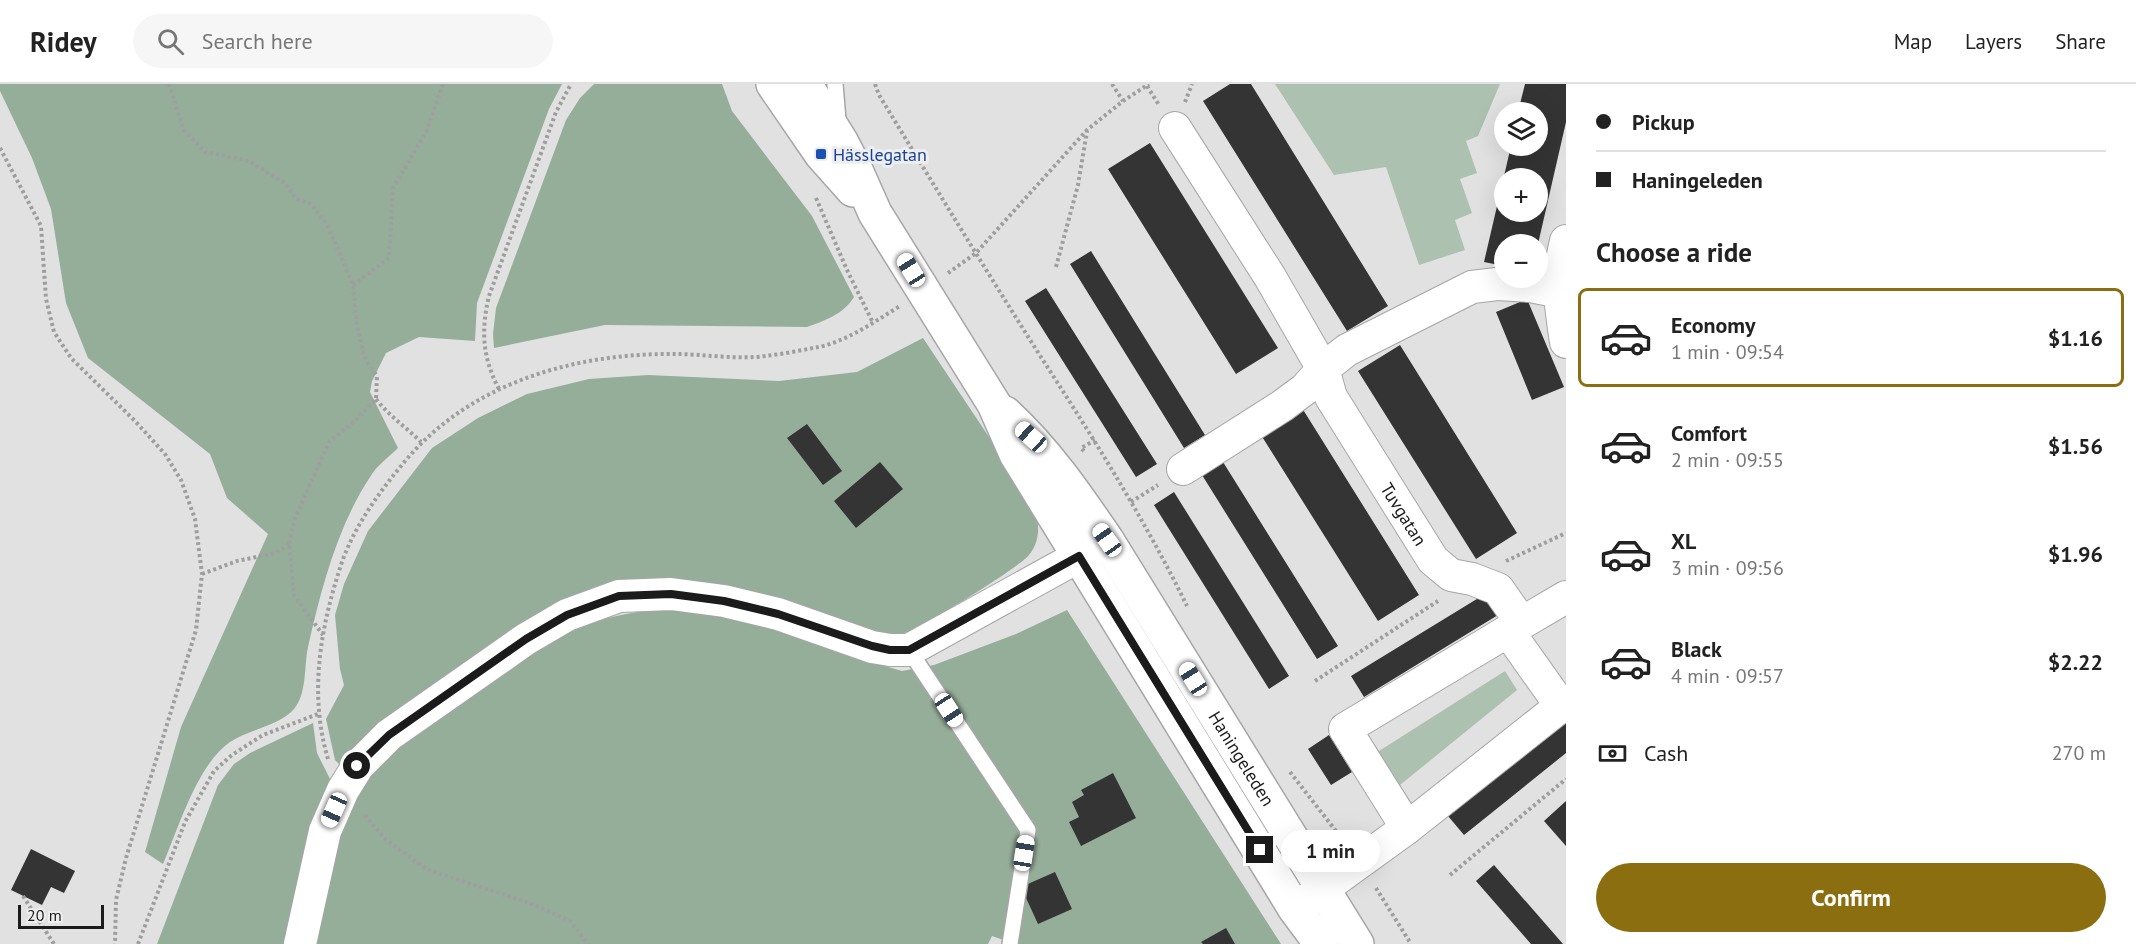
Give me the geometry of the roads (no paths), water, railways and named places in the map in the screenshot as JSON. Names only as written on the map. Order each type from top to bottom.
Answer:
[{"type":"main road","name":"Haningeleden","points":[[774,84],[821,154],[875,213]]},
{"type":"main road","name":"Haningeleden","points":[[805,84],[841,141],[875,213],[994,404],[1016,454],[1295,909],[1321,944]]},
{"type":"main road","name":"Haningeleden","points":[[994,404],[1031,437],[1063,476],[1107,540],[1358,944]]},
{"type":"street","name":"Tuvgatan","points":[[1175,128],[1269,277],[1323,369],[1331,397],[1433,560],[1451,576],[1472,579],[1498,589],[1515,627],[1564,706],[1361,863],[1295,909]]},
{"type":"street","points":[[1566,241],[1559,267],[1566,342]]},
{"type":"street","points":[[1183,469],[1282,406],[1305,389],[1323,369],[1347,350],[1472,287],[1497,284],[1530,286],[1562,293]]},
{"type":"street","points":[[300,944],[325,831],[343,790],[357,766],[389,735],[526,639],[567,615],[619,596],[671,594],[724,601],[778,614],[872,646],[890,650],[909,650],[1107,540]]},
{"type":"street","points":[[1407,828],[1345,729],[1566,597]]},
{"type":"lane","points":[[835,84],[841,141]]},
{"type":"lane","points":[[909,650],[1028,830],[1010,944]]},
{"type":"place","name":"Hässlegatan","points":[[821,154]]}]
